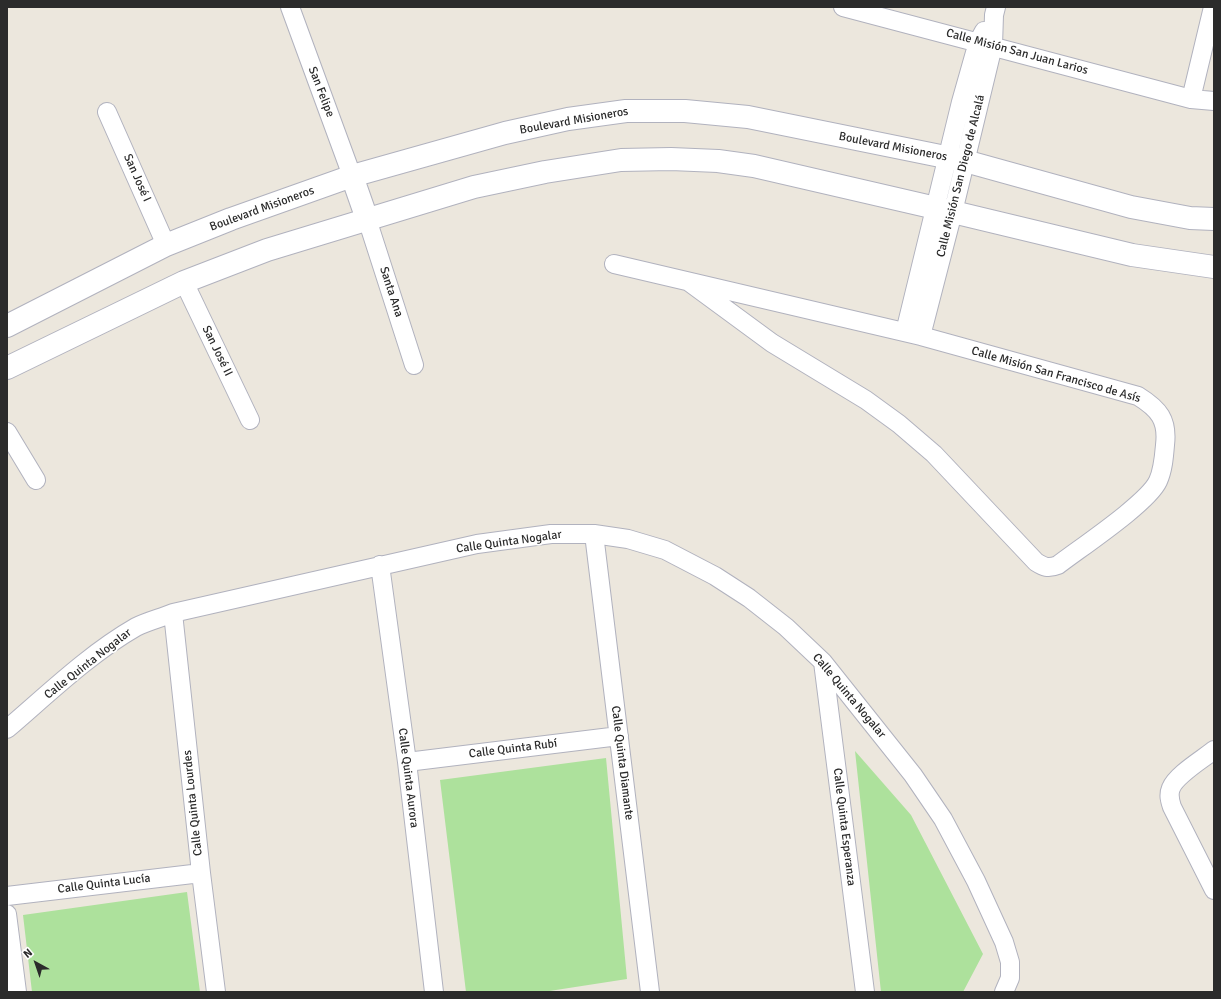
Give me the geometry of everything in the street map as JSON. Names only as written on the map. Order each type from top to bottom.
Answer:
[{"type":"street","name":"San Felipe","points":[[290,7],[352,176]]},
{"type":"street","name":"Calle Misión San Juan Larios","points":[[843,7],[1191,99],[1214,101]]},
{"type":"street","points":[[1191,99],[1213,7]]},
{"type":"street","name":"Calle Misión San Diego de Alcalá","points":[[913,334],[985,44],[995,11]]},
{"type":"street","name":"Boulevard Misioneros","points":[[7,326],[166,245],[231,219],[352,176],[505,133],[626,110],[685,111],[748,117],[956,160],[1130,207],[1190,218],[1214,219]]},
{"type":"street","name":"San José I","points":[[107,112],[166,245]]},
{"type":"street","points":[[7,368],[184,282],[267,250],[474,187],[544,172],[621,160],[671,159],[718,161],[754,166],[1132,255],[1214,267]]},
{"type":"street","points":[[352,176],[367,219]]},
{"type":"street","name":"Santa Ana","points":[[367,219],[414,365]]},
{"type":"street","name":"Calle Misión San Francisco de Asís","points":[[614,264],[913,334],[1138,396],[1158,412],[1167,431],[1163,466],[1158,482],[1140,502],[1058,565],[1050,568],[1044,567],[1036,562],[934,454],[899,424],[866,400],[772,343],[688,282]]},
{"type":"street","name":"San José II","points":[[184,282],[250,420]]},
{"type":"street","points":[[7,432],[36,480]]},
{"type":"street","name":"Calle Quinta Nogalar","points":[[7,729],[114,641],[138,627],[174,613],[477,544],[551,534],[594,534],[628,539],[665,550],[714,576],[749,598],[786,627],[823,662],[913,775],[943,819],[976,881],[1004,942],[1010,962],[1010,978],[1004,992]]},
{"type":"street","name":"Calle Quinta Diamante","points":[[594,534],[650,992]]},
{"type":"street","name":"Calle Quinta Aurora","points":[[380,565],[407,762],[434,992]]},
{"type":"street","name":"Calle Quinta Lourdes","points":[[174,613],[201,873],[216,992]]},
{"type":"street","name":"Calle Quinta Esperanza","points":[[823,662],[865,992]]},
{"type":"street","name":"Calle Quinta Rubí","points":[[407,762],[619,736]]},
{"type":"street","points":[[1214,750],[1176,780],[1170,788],[1169,798],[1172,807],[1214,890]]},
{"type":"street","name":"Calle Quinta Lucía","points":[[7,896],[201,873]]},
{"type":"street","points":[[7,914],[17,992]]},
{"type":"green space","points":[[855,751],[911,815],[983,954],[963,992],[881,992]]},
{"type":"green space","points":[[606,758],[627,979],[543,992],[466,992],[440,780]]},
{"type":"green space","points":[[187,892],[200,992],[32,992],[23,915]]}]
